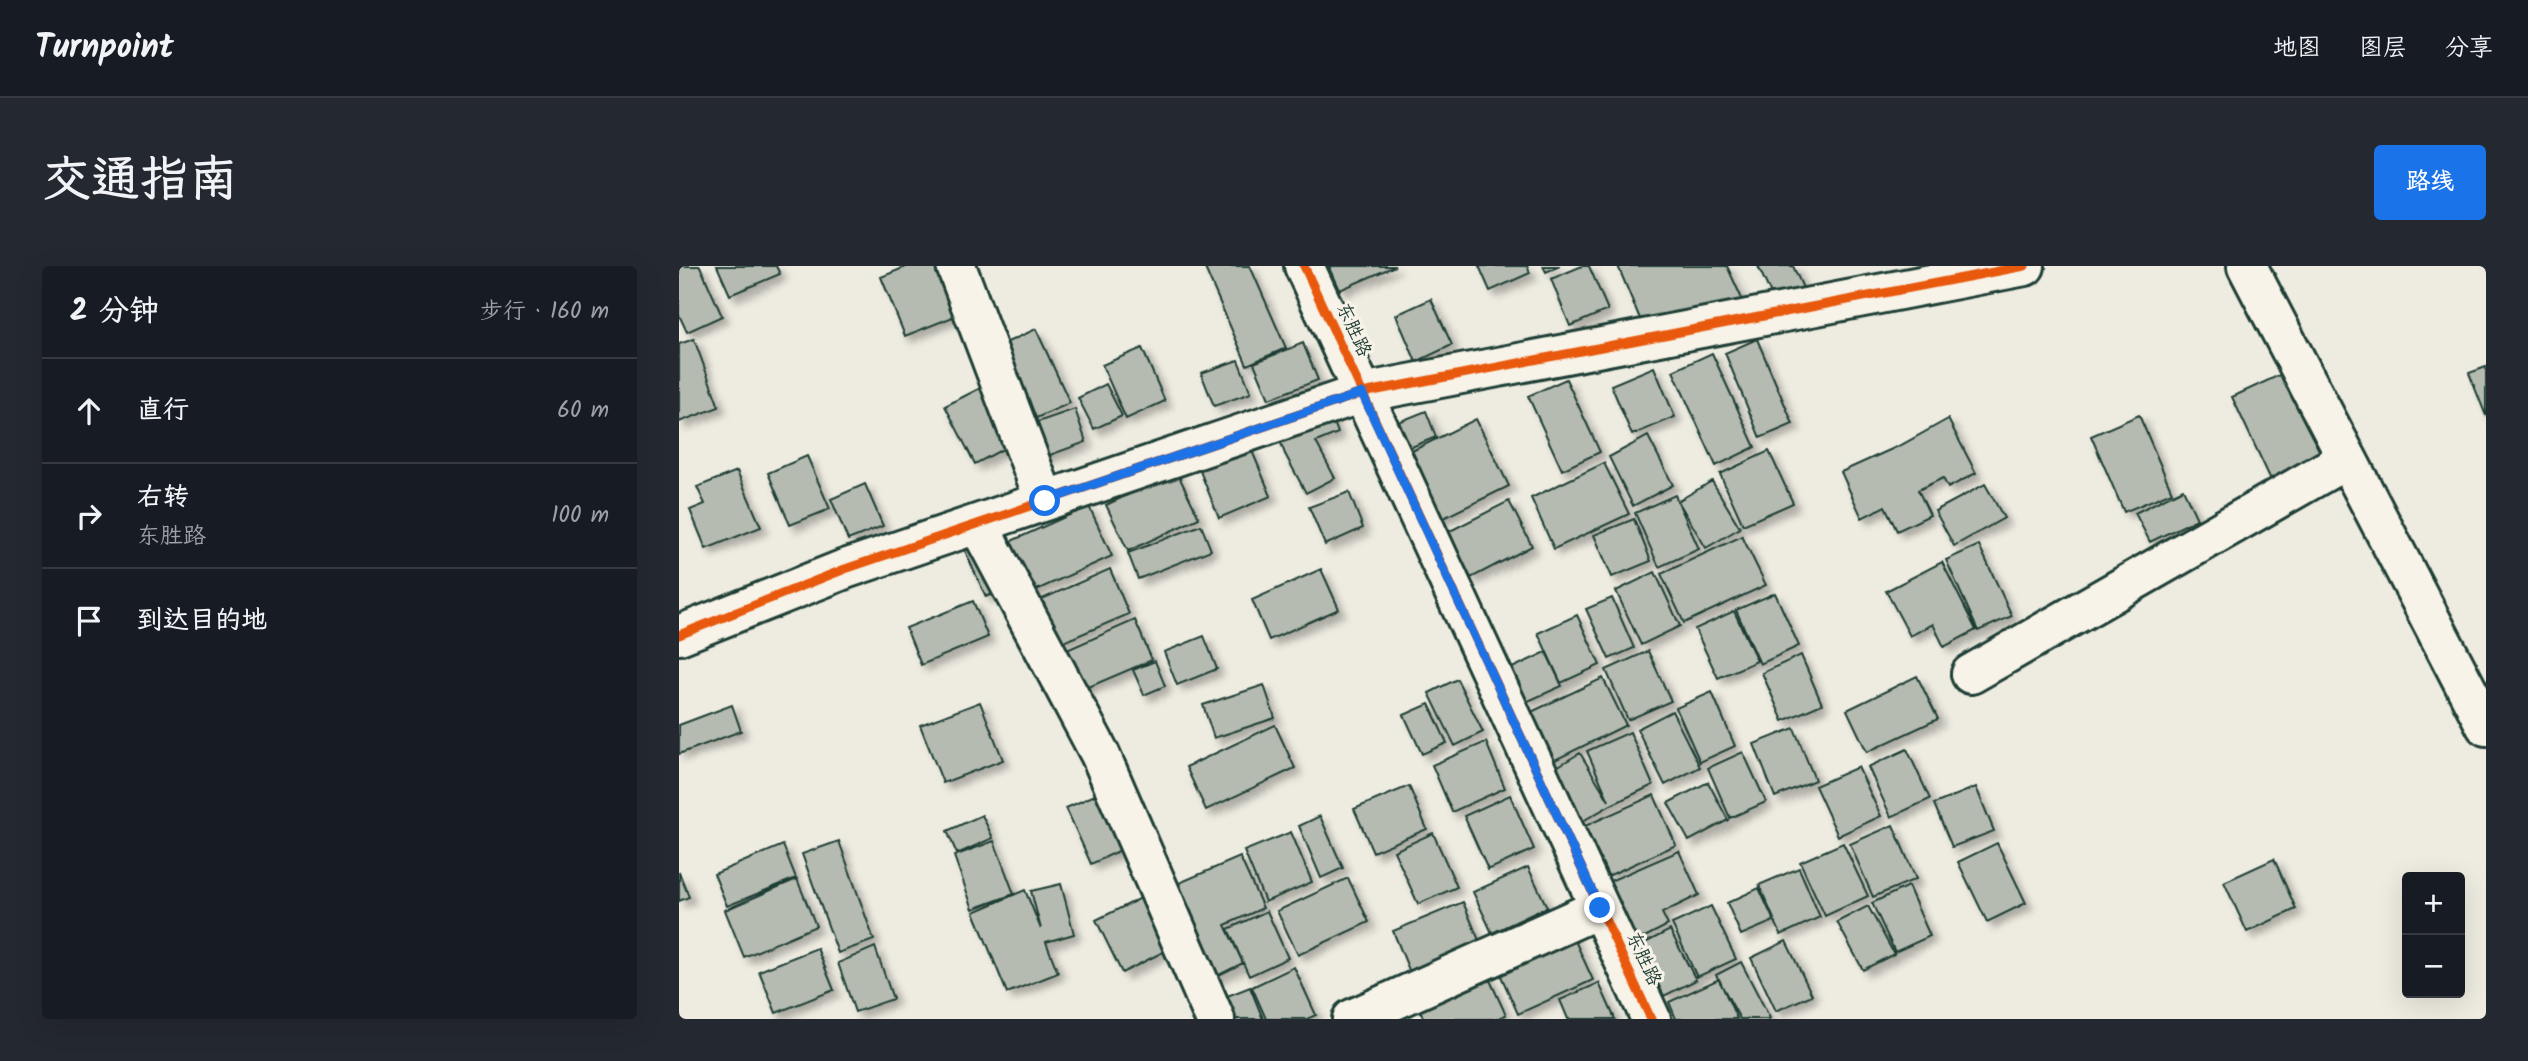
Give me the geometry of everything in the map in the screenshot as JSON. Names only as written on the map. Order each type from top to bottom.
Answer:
[{"type":"street","points":[[956,266],[1045,501]]},
{"type":"street","name":"东胜路","points":[[1304,266],[1651,1019]]},
{"type":"street","points":[[679,635],[845,569],[1362,393],[2025,266]]},
{"type":"street","points":[[2247,266],[2486,726]]},
{"type":"street","points":[[1971,674],[2347,459]]},
{"type":"street","points":[[978,524],[1100,754],[1215,1019]]},
{"type":"street","points":[[1352,1019],[1600,908]]},
{"type":"building","points":[[679,266],[700,266],[722,316],[687,332],[679,315]]},
{"type":"building","points":[[717,266],[776,266],[780,274],[730,295]]},
{"type":"building","points":[[908,266],[937,266],[958,315],[905,336],[881,277]]},
{"type":"building","points":[[1204,266],[1250,266],[1286,348],[1247,365]]},
{"type":"building","points":[[1329,266],[1395,266],[1340,290]]},
{"type":"building","points":[[1479,266],[1527,266],[1530,273],[1490,291]]},
{"type":"building","points":[[1543,266],[1560,266],[1546,272]]},
{"type":"building","points":[[1582,266],[1589,266],[1608,310],[1570,326],[1551,279]]},
{"type":"building","points":[[1618,266],[1727,266],[1748,312],[1650,343]]},
{"type":"building","points":[[1758,266],[1793,266],[1803,288],[1774,301]]},
{"type":"building","points":[[1431,299],[1452,345],[1416,362],[1396,315]]},
{"type":"building","points":[[1036,329],[1070,403],[1025,423],[992,349]]},
{"type":"building","points":[[694,339],[719,407],[679,422],[679,344]]},
{"type":"building","points":[[1757,339],[1793,424],[1760,438],[1725,353]]},
{"type":"building","points":[[1303,343],[1318,380],[1269,399],[1254,363]]},
{"type":"building","points":[[1142,348],[1165,401],[1126,419],[1102,365]]},
{"type":"building","points":[[1712,353],[1755,447],[1716,466],[1673,371]]},
{"type":"building","points":[[1238,360],[1251,393],[1214,406],[1201,373]]},
{"type":"building","points":[[1654,367],[1675,417],[1632,435],[1611,385]]},
{"type":"building","points":[[2486,367],[2486,416],[2469,373]]},
{"type":"building","points":[[2288,371],[2328,456],[2272,482],[2232,397]]},
{"type":"building","points":[[1566,379],[1600,452],[1562,470],[1528,396]]},
{"type":"building","points":[[990,383],[1020,440],[975,464],[945,406]]},
{"type":"building","points":[[1106,384],[1122,416],[1094,429],[1078,398]]},
{"type":"building","points":[[1323,393],[1338,433],[1316,442],[1335,478],[1306,493],[1285,454],[1270,413]]},
{"type":"building","points":[[1075,409],[1086,442],[1039,459],[1026,426]]},
{"type":"building","points":[[1426,411],[1436,437],[1397,453],[1386,427]]},
{"type":"building","points":[[2139,415],[2172,492],[2124,512],[2091,436]]},
{"type":"building","points":[[1476,419],[1509,486],[1427,526],[1394,460]]},
{"type":"building","points":[[1948,419],[1976,473],[1948,488],[1943,478],[1918,490],[1930,515],[1897,531],[1885,506],[1862,518],[1841,472],[1903,444]]},
{"type":"building","points":[[1648,436],[1673,485],[1633,506],[1609,457]]},
{"type":"building","points":[[1250,446],[1271,496],[1219,518],[1198,466]]},
{"type":"building","points":[[1769,451],[1793,503],[1743,525],[1720,474]]},
{"type":"building","points":[[807,456],[830,509],[790,525],[768,473]]},
{"type":"building","points":[[1604,463],[1629,514],[1554,549],[1531,498]]},
{"type":"building","points":[[737,471],[761,527],[706,549],[690,510],[705,504],[697,487]]},
{"type":"building","points":[[1177,472],[1199,518],[1128,551],[1106,505]]},
{"type":"building","points":[[1712,481],[1740,528],[1706,548],[1678,501]]},
{"type":"building","points":[[865,484],[883,526],[848,540],[831,499]]},
{"type":"building","points":[[1985,484],[2004,518],[1954,546],[1935,511]]},
{"type":"building","points":[[2183,489],[2197,519],[2150,542],[2135,513]]},
{"type":"building","points":[[1349,492],[1363,528],[1325,545],[1309,507]]},
{"type":"building","points":[[1675,495],[1699,549],[1659,567],[1635,513]]},
{"type":"building","points":[[1509,501],[1532,546],[1471,578],[1448,532]]},
{"type":"building","points":[[1089,506],[1112,556],[1030,593],[1007,543]]},
{"type":"building","points":[[1634,519],[1651,561],[1612,577],[1594,535]]},
{"type":"building","points":[[1201,525],[1211,550],[1138,579],[1128,553]]},
{"type":"building","points":[[1742,536],[1766,585],[1684,623],[1661,574]]},
{"type":"building","points":[[986,541],[1007,587],[986,597],[965,551]]},
{"type":"building","points":[[1979,545],[2012,616],[1978,631],[1946,560]]},
{"type":"building","points":[[1942,562],[1976,630],[1944,647],[1933,624],[1910,636],[1886,591]]},
{"type":"building","points":[[1110,569],[1129,614],[1061,643],[1042,599]]},
{"type":"building","points":[[1321,569],[1339,609],[1269,640],[1252,600]]},
{"type":"building","points":[[1655,572],[1680,626],[1641,645],[1616,591]]},
{"type":"building","points":[[1775,593],[1799,646],[1760,664],[1736,610]]},
{"type":"building","points":[[1612,598],[1634,648],[1609,659],[1586,609]]},
{"type":"building","points":[[973,601],[988,637],[921,665],[906,628]]},
{"type":"building","points":[[1734,611],[1757,661],[1718,678],[1695,629]]},
{"type":"building","points":[[1577,615],[1600,665],[1561,683],[1538,633]]},
{"type":"building","points":[[1135,620],[1152,660],[1077,692],[1060,653]]},
{"type":"building","points":[[1204,636],[1217,669],[1177,685],[1164,652]]},
{"type":"building","points":[[1648,651],[1671,701],[1628,720],[1606,670]]},
{"type":"building","points":[[1546,652],[1562,686],[1526,702],[1510,669]]},
{"type":"building","points":[[1801,655],[1822,704],[1783,721],[1762,673]]},
{"type":"building","points":[[1155,661],[1165,686],[1144,695],[1133,670]]},
{"type":"building","points":[[1917,676],[1938,719],[1867,752],[1847,710]]},
{"type":"building","points":[[1603,678],[1626,725],[1551,762],[1527,714]]},
{"type":"building","points":[[1457,679],[1483,732],[1455,746],[1429,693]]},
{"type":"building","points":[[1264,685],[1275,718],[1214,738],[1203,705]]},
{"type":"building","points":[[1712,692],[1735,746],[1700,762],[1676,708]]},
{"type":"building","points":[[980,702],[1003,760],[943,783],[920,725]]},
{"type":"building","points":[[1429,704],[1447,743],[1422,754],[1404,715]]},
{"type":"building","points":[[732,705],[741,731],[679,754],[679,725]]},
{"type":"building","points":[[1672,711],[1700,767],[1665,785],[1637,729]]},
{"type":"building","points":[[1275,725],[1295,768],[1206,810],[1186,767]]},
{"type":"building","points":[[1794,728],[1815,780],[1775,797],[1754,744]]},
{"type":"building","points":[[1630,732],[1653,785],[1581,822],[1550,771],[1580,753],[1609,801],[1587,751]]},
{"type":"building","points":[[1486,742],[1505,788],[1452,812],[1432,765]]},
{"type":"building","points":[[1907,749],[1930,799],[1891,817],[1868,767]]},
{"type":"building","points":[[1743,752],[1766,802],[1730,818],[1708,768]]},
{"type":"building","points":[[1858,767],[1881,816],[1838,836],[1815,786]]},
{"type":"building","points":[[1708,782],[1728,820],[1689,841],[1668,803]]},
{"type":"building","points":[[1409,786],[1427,829],[1373,852],[1354,809]]},
{"type":"building","points":[[1976,787],[1994,831],[1952,847],[1934,804]]},
{"type":"building","points":[[1097,794],[1123,849],[1091,864],[1066,808]]},
{"type":"building","points":[[1510,795],[1534,849],[1488,870],[1464,816]]},
{"type":"building","points":[[1654,795],[1676,845],[1608,876],[1585,826]]},
{"type":"building","points":[[982,815],[993,838],[957,854],[947,831]]},
{"type":"building","points":[[1320,816],[1343,868],[1321,878],[1299,826]]},
{"type":"building","points":[[1893,825],[1916,879],[1873,897],[1850,844]]},
{"type":"building","points":[[1291,832],[1312,882],[1265,902],[1244,851]]},
{"type":"building","points":[[1433,833],[1457,887],[1418,904],[1394,851]]},
{"type":"building","points":[[839,841],[874,940],[838,953],[802,854]]},
{"type":"building","points":[[994,841],[1014,894],[973,909],[954,856]]},
{"type":"building","points":[[1843,843],[1868,896],[1825,916],[1800,862]]},
{"type":"building","points":[[1997,843],[2026,903],[1987,922],[1958,862]]},
{"type":"building","points":[[783,845],[796,878],[727,906],[714,874]]},
{"type":"building","points":[[1679,851],[1699,895],[1662,913],[1668,925],[1637,941],[1622,913],[1610,881]]},
{"type":"building","points":[[1240,857],[1263,908],[1225,925],[1243,963],[1207,981],[1165,889]]},
{"type":"building","points":[[2274,859],[2296,909],[2247,932],[2224,882]]},
{"type":"building","points":[[1528,867],[1547,907],[1492,933],[1473,892]]},
{"type":"building","points":[[1799,868],[1820,917],[1781,935],[1759,885]]},
{"type":"building","points":[[679,872],[689,897],[679,901]]},
{"type":"building","points":[[1348,878],[1369,922],[1298,955],[1277,911]]},
{"type":"building","points":[[797,879],[816,926],[744,957],[725,910]]},
{"type":"building","points":[[1061,884],[1074,934],[1046,942],[1058,973],[1007,993],[974,912],[1025,890],[1041,929],[1031,891]]},
{"type":"building","points":[[1908,886],[1930,936],[1895,952],[1872,903]]},
{"type":"building","points":[[1759,888],[1774,921],[1741,935],[1727,903]]},
{"type":"building","points":[[1145,896],[1171,948],[1122,973],[1096,920]]},
{"type":"building","points":[[1463,902],[1481,945],[1411,975],[1393,931]]},
{"type":"building","points":[[1711,906],[1736,959],[1697,977],[1672,924]]},
{"type":"building","points":[[1868,906],[1894,954],[1863,970],[1837,922]]},
{"type":"building","points":[[1267,911],[1288,958],[1249,976],[1228,929]]},
{"type":"building","points":[[1670,930],[1696,980],[1664,996],[1639,946]]},
{"type":"building","points":[[1572,934],[1593,980],[1518,1014],[1497,967]]},
{"type":"building","points":[[1786,941],[1812,995],[1776,1011],[1751,958]]},
{"type":"building","points":[[875,947],[893,999],[855,1012],[838,963]]},
{"type":"building","points":[[817,948],[834,990],[776,1013],[759,971]]},
{"type":"building","points":[[1741,962],[1769,1019],[1740,1019],[1716,975]]},
{"type":"building","points":[[1483,965],[1506,1015],[1496,1019],[1424,1019],[1413,996]]},
{"type":"building","points":[[1294,967],[1316,1015],[1307,1019],[1266,1019],[1252,987]]},
{"type":"building","points":[[1719,979],[1737,1019],[1676,1019],[1669,1002]]},
{"type":"building","points":[[1599,983],[1615,1019],[1568,1019],[1560,1000]]},
{"type":"building","points":[[1250,987],[1263,1019],[1225,1019],[1217,1000]]},
{"type":"cycle path","points":[[1304,266],[1651,1019]]},
{"type":"cycle path","points":[[679,635],[845,569],[1362,393],[2025,266]]},
{"type":"route","points":[[1045,501],[1362,393],[1600,908]]}]
